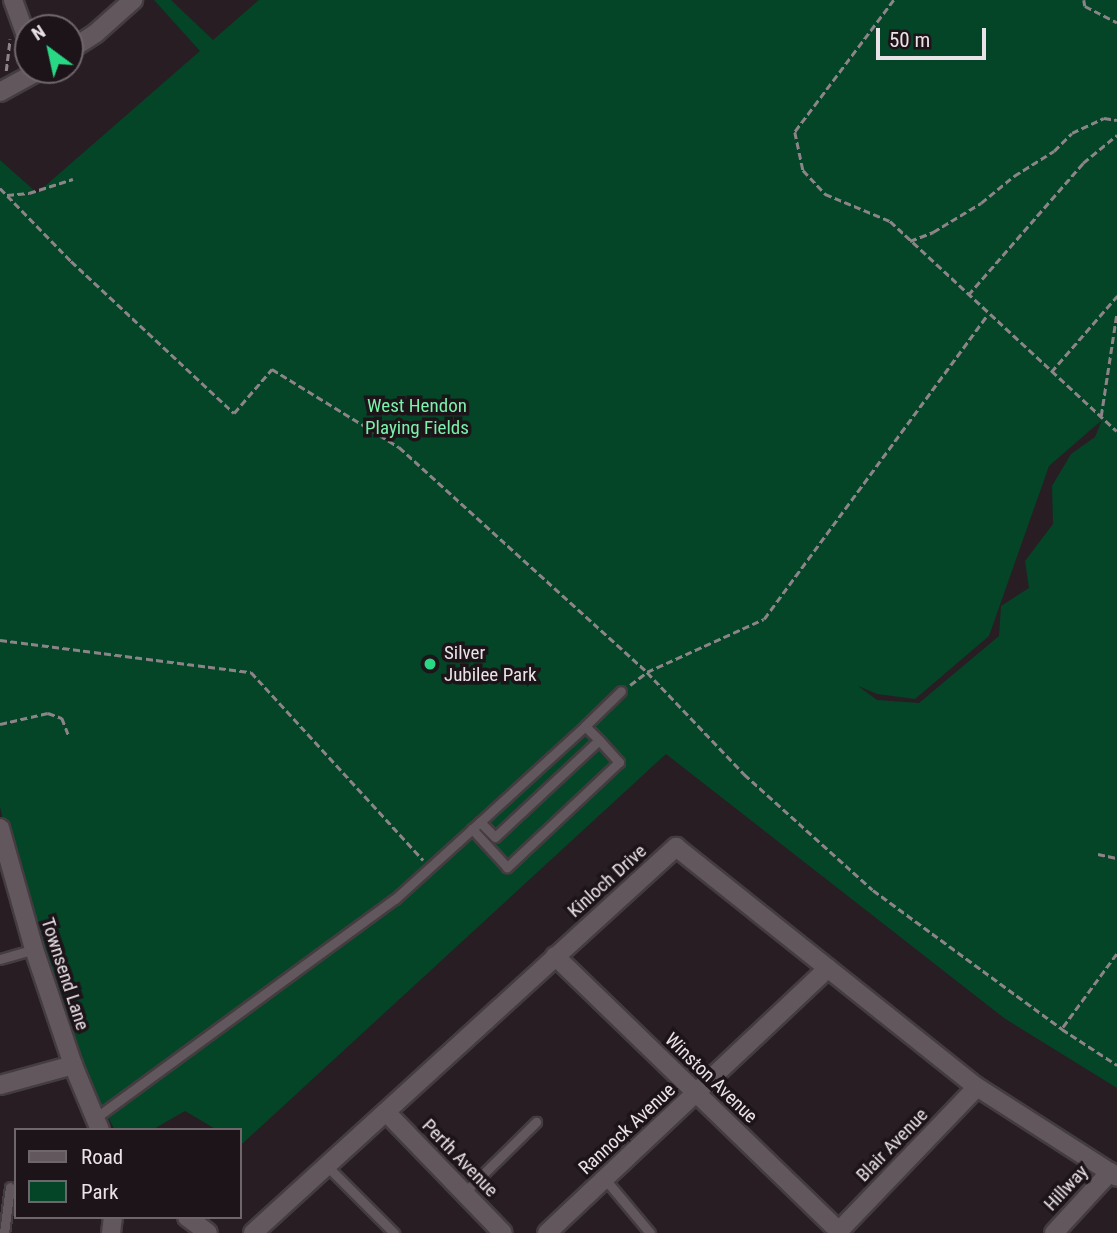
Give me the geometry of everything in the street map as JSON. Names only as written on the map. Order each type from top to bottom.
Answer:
[{"type":"street","points":[[84,41],[133,0]]},
{"type":"street","name":"Townsend Lane","points":[[0,828],[4,860],[73,1065],[97,1124]]},
{"type":"street","name":"Kinloch Drive","points":[[253,1233],[676,847],[977,1087],[1113,1174]]},
{"type":"street","name":"Winston Avenue","points":[[555,957],[838,1232]]},
{"type":"street","name":"Rannock Avenue","points":[[547,1233],[828,968]]},
{"type":"street","points":[[0,1085],[73,1065]]},
{"type":"street","name":"Blair Avenue","points":[[838,1232],[977,1087]]},
{"type":"street","name":"Perth Avenue","points":[[386,1112],[503,1233]]},
{"type":"street","name":"Hillway","points":[[1054,1233],[1113,1174]]},
{"type":"street","points":[[190,1219],[208,1233]]},
{"type":"lane","points":[[97,1124],[395,899],[621,691]]},
{"type":"lane","points":[[476,826],[507,867],[619,762],[585,726]]},
{"type":"lane","points":[[476,826],[495,837],[599,740]]},
{"type":"lane","points":[[0,959],[34,949]]},
{"type":"lane","points":[[465,1192],[536,1122]]},
{"type":"lane","points":[[327,1166],[394,1233]]},
{"type":"lane","points":[[605,1180],[650,1233]]},
{"type":"lane","points":[[0,1194],[10,1187],[4,1233]]},
{"type":"path","points":[[894,0],[795,132],[803,170],[825,194],[890,222],[1117,431]]},
{"type":"path","points":[[1084,0],[1085,6],[1117,22]]},
{"type":"path","points":[[5,89],[10,34],[14,34]]},
{"type":"path","points":[[910,241],[933,232],[981,203],[1014,176],[1054,151],[1072,132],[1104,118],[1117,120]]},
{"type":"path","points":[[968,295],[1083,163],[1117,135]]},
{"type":"path","points":[[7,195],[29,193],[73,179]]},
{"type":"path","points":[[0,188],[71,261],[234,412],[272,369],[400,447],[647,673],[744,774],[873,890],[1062,1029],[1117,1065]]},
{"type":"path","points":[[1051,372],[1117,296]]},
{"type":"path","points":[[1102,418],[1117,312]]},
{"type":"path","points":[[621,691],[647,673],[764,619],[988,314]]},
{"type":"path","points":[[0,640],[251,672],[430,867]]},
{"type":"path","points":[[0,724],[48,713],[62,718],[69,736]]},
{"type":"path","points":[[1098,854],[1117,858]]},
{"type":"path","points":[[1062,1029],[1117,954]]},
{"type":"green space","name":"West Hendon Playing Fields","points":[[154,0],[171,0],[213,40],[259,0],[1117,0],[1117,1088],[1004,1018],[666,754],[242,1144],[242,1128],[214,1128],[185,1111],[155,1128],[114,1128],[85,1077],[13,864],[0,807],[0,160],[37,193],[200,51]],"holes":[[[1102,420],[1095,437],[1071,454],[1052,486],[1053,524],[1025,561],[1029,588],[1001,606],[999,636],[919,703],[877,700],[858,686],[877,694],[915,699],[989,636],[1049,466]]]},
{"type":"place","name":"Silver Jubilee Park","points":[[430,664]]}]
